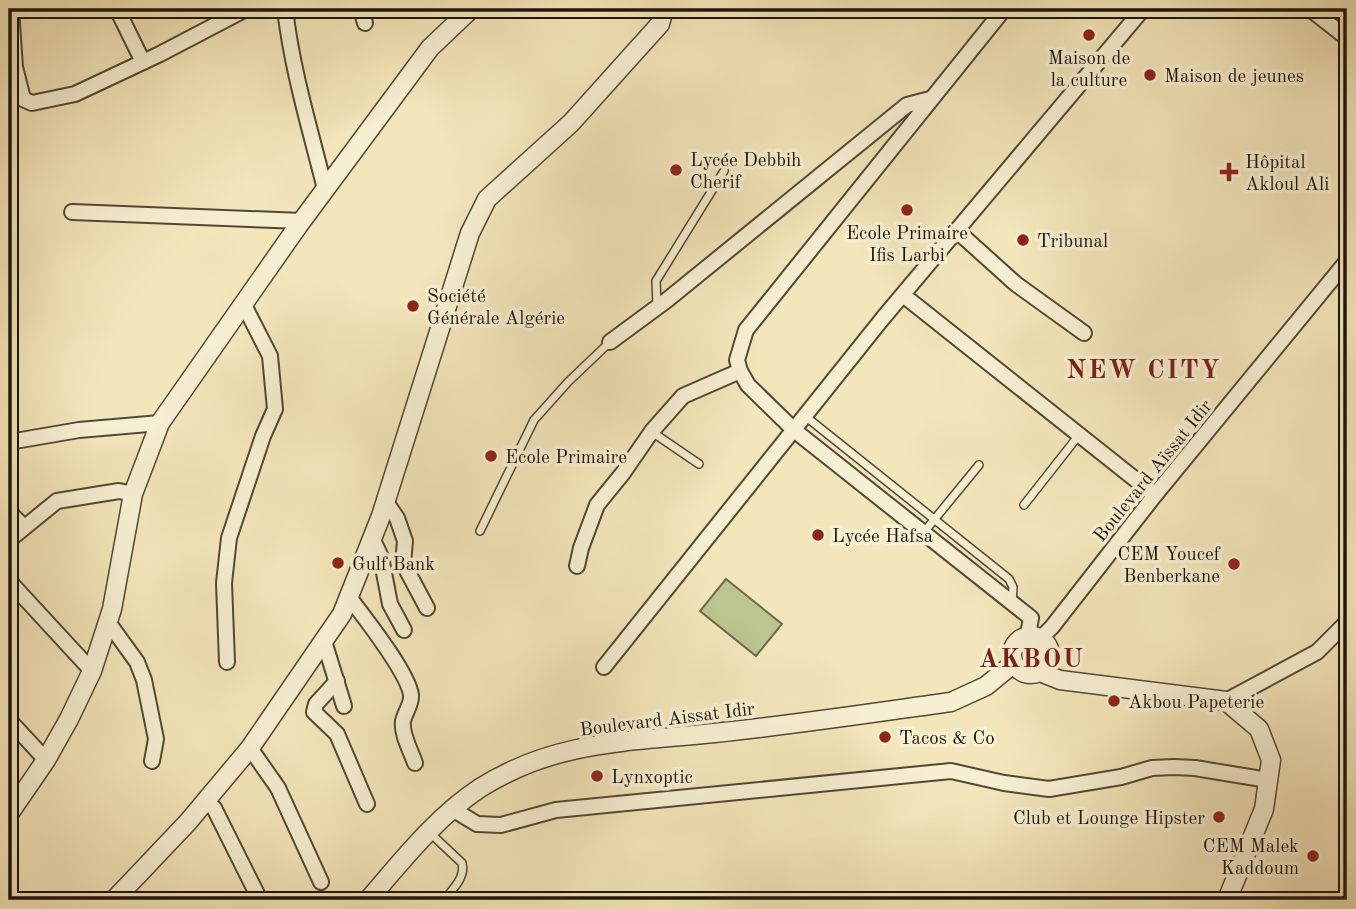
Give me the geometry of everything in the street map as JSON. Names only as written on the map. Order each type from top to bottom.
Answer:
[{"type":"street","points":[[10,9],[15,67],[23,99],[32,103],[75,94],[246,9]]},
{"type":"street","points":[[117,9],[143,62]]},
{"type":"street","points":[[285,9],[298,85],[325,189]]},
{"type":"street","points":[[9,814],[46,760],[92,671],[108,622],[133,494],[160,423],[325,189],[430,48],[471,9]]},
{"type":"street","points":[[114,900],[188,822],[250,748],[342,614],[386,502],[470,233],[487,199],[571,123],[660,24],[664,9]]},
{"type":"street","points":[[1004,9],[746,330],[737,360],[748,386],[794,430],[1031,618],[1034,637],[1049,648],[1050,658],[1040,672]]},
{"type":"street","points":[[604,667],[903,295],[1143,9]]},
{"type":"street","points":[[1310,9],[1347,38]]},
{"type":"street","points":[[610,342],[907,105],[930,99]]},
{"type":"street","points":[[72,212],[302,221]]},
{"type":"street","points":[[957,231],[1016,284],[1084,333]]},
{"type":"street","name":"Boulevard Aïssat Idir","points":[[1034,637],[1052,626],[1155,495],[1347,261]]},
{"type":"street","points":[[903,295],[1155,495]]},
{"type":"street","points":[[227,662],[224,583],[229,538],[262,436],[275,409],[270,356],[244,305]]},
{"type":"street","points":[[577,566],[597,505],[652,431],[683,396],[740,371]]},
{"type":"street","points":[[9,442],[79,430],[160,423]]},
{"type":"street","points":[[9,540],[57,501],[119,491],[133,494]]},
{"type":"street","points":[[386,502],[397,518],[405,541],[403,563],[427,608]]},
{"type":"street","points":[[9,512],[24,527]]},
{"type":"street","points":[[372,538],[380,557],[390,604],[404,630]]},
{"type":"street","points":[[9,580],[92,671]]},
{"type":"street","points":[[349,597],[381,639],[410,688],[412,699],[403,721],[404,733],[415,763]]},
{"type":"street","points":[[108,622],[137,662],[144,680],[156,739],[152,761]]},
{"type":"street","points":[[1226,701],[1317,652],[1347,622]]},
{"type":"street","points":[[1034,637],[1017,641],[1013,647],[1013,664],[1019,671],[1028,674],[1040,672],[1060,680],[1226,701],[1259,729],[1271,760],[1264,809],[1227,900]]},
{"type":"street","points":[[324,641],[344,706]]},
{"type":"street","name":"Boulevard Aissat Idir","points":[[368,900],[429,831],[479,789],[539,758],[606,742],[715,733],[951,702],[986,687],[1013,664]]},
{"type":"street","points":[[337,681],[316,704],[314,712],[337,734],[367,804]]},
{"type":"street","points":[[9,720],[46,760]]},
{"type":"street","points":[[250,748],[278,788],[321,882]]},
{"type":"street","points":[[454,810],[477,824],[501,825],[556,810],[951,771],[1004,783],[1049,789],[1121,777],[1152,768],[1174,767],[1268,780]]},
{"type":"street","points":[[205,800],[214,808],[260,900]]},
{"type":"lane","points":[[657,307],[656,281],[724,171]]},
{"type":"lane","points":[[480,531],[534,421],[568,382],[610,342]]},
{"type":"lane","points":[[805,416],[1009,579],[1013,587],[1012,603]]},
{"type":"lane","points":[[652,431],[699,464]]},
{"type":"lane","points":[[1024,505],[1080,435]]},
{"type":"lane","points":[[923,532],[979,465]]},
{"type":"lane","points":[[429,831],[463,863],[462,876],[444,900]]},
{"type":"green space","points":[[726,579],[782,624],[756,656],[700,611]]},
{"type":"place","name":"Maison de la culture","points":[[1089,35]]},
{"type":"place","name":"Maison de jeunes","points":[[1150,75]]},
{"type":"place","name":"Lycée Debbih Cherif","points":[[676,170]]},
{"type":"place","name":"Hôpital Akloul Ali","points":[[1229,172]]},
{"type":"place","name":"Ecole Primaire Ifis Larbi","points":[[907,210]]},
{"type":"place","name":"Tribunal","points":[[1023,240]]},
{"type":"place","name":"Société Générale Algérie","points":[[413,306]]},
{"type":"place","name":"Ecole Primaire","points":[[491,456]]},
{"type":"place","name":"Lycée Hafsa","points":[[818,535]]},
{"type":"place","name":"Gulf Bank","points":[[338,563]]},
{"type":"place","name":"CEM Youcef Benberkane","points":[[1234,564]]},
{"type":"place","name":"Akbou Papeterie","points":[[1114,701]]},
{"type":"place","name":"Tacos & Co","points":[[885,737]]},
{"type":"place","name":"Lynxoptic","points":[[597,776]]},
{"type":"place","name":"Club et Lounge Hipster","points":[[1219,817]]},
{"type":"place","name":"CEM Malek Kaddoum","points":[[1313,856]]},
{"type":"district","name":"NEW CITY","points":[[1144,369]]},
{"type":"district","name":"AKBOU","points":[[1032,658]]}]
